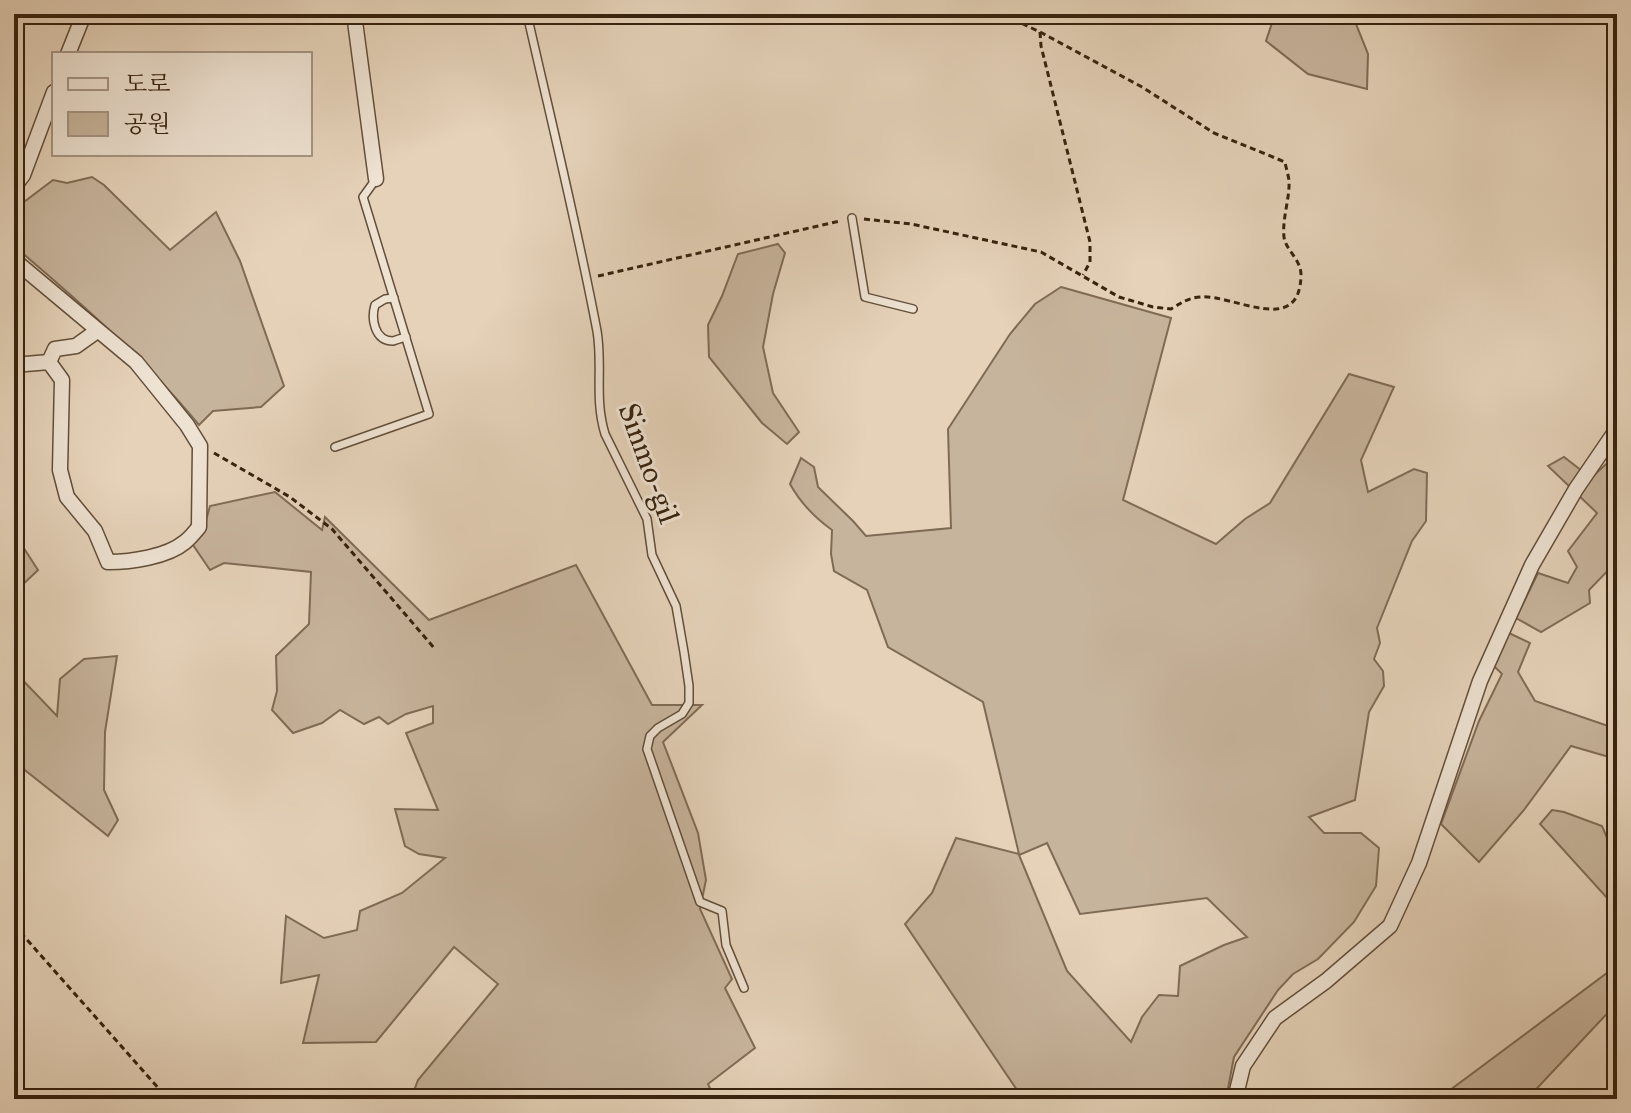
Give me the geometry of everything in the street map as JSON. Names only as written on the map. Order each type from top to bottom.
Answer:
[{"type":"street","points":[[69,52],[84,14]]},
{"type":"street","points":[[354,14],[376,179]]},
{"type":"street","points":[[14,187],[23,175],[52,97]]},
{"type":"street","points":[[14,260],[136,362],[200,446],[199,527],[183,544],[157,555],[126,562],[108,562],[95,531],[67,497],[60,470],[62,380],[49,362]]},
{"type":"street","points":[[49,362],[55,349],[76,346],[97,331]]},
{"type":"street","points":[[14,365],[49,362]]},
{"type":"street","points":[[1235,1099],[1243,1066],[1275,1018],[1326,981],[1390,926],[1419,863],[1480,681],[1526,579],[1576,489],[1617,429]]},
{"type":"lane","name":"Sinmo-gil","points":[[527,14],[599,341],[600,420],[647,519],[652,555],[676,606],[689,703],[682,714],[650,736],[647,749],[700,902],[722,911],[726,945],[744,988]]},
{"type":"lane","points":[[335,447],[429,414],[363,197],[376,179]]},
{"type":"lane","points":[[852,218],[865,297],[913,309]]},
{"type":"lane","points":[[394,298],[375,305],[374,323],[378,334],[385,339],[393,341],[406,337]]},
{"type":"path","points":[[587,279],[852,218],[911,224],[1041,252],[1119,297],[1153,307],[1171,309],[1187,300],[1203,297],[1278,310],[1292,305],[1301,278],[1300,264],[1284,240],[1289,182],[1285,162],[1214,133],[1142,87],[1002,14]]},
{"type":"path","points":[[1040,32],[1090,242],[1090,262],[1083,275]]},
{"type":"path","points":[[200,446],[290,497],[332,529],[435,649]]},
{"type":"path","points":[[14,925],[168,1099]]},
{"type":"green space","points":[[1275,14],[1352,14],[1368,54],[1367,89],[1308,74],[1266,41]]},
{"type":"green space","points":[[92,177],[170,250],[216,212],[240,261],[284,386],[261,407],[213,411],[199,425],[136,356],[20,251],[14,241],[14,210],[53,180],[67,183]]},
{"type":"green space","points":[[778,244],[785,253],[763,347],[773,393],[799,432],[787,444],[762,423],[709,357],[708,325],[738,254]]},
{"type":"green space","points":[[1061,287],[1171,318],[1123,500],[1216,544],[1270,503],[1349,374],[1394,387],[1361,460],[1368,492],[1414,469],[1427,473],[1426,521],[1412,541],[1377,628],[1380,643],[1374,659],[1383,671],[1384,686],[1369,712],[1355,800],[1309,817],[1324,833],[1361,833],[1379,848],[1376,886],[1354,922],[1318,959],[1293,974],[1278,990],[1234,1057],[1226,1099],[1023,1099],[905,924],[932,893],[956,838],[1019,854],[983,702],[888,647],[867,590],[834,571],[832,530],[808,510],[790,484],[801,458],[814,467],[818,487],[866,536],[951,528],[948,429],[1010,334],[1035,304]],"holes":[[[1047,843],[1080,914],[1207,898],[1247,937],[1180,966],[1178,996],[1159,995],[1142,1017],[1131,1042],[1067,971],[1019,855]]]},
{"type":"green space","points":[[1617,454],[1617,561],[1589,590],[1590,603],[1541,632],[1516,618],[1538,573],[1568,583],[1577,567],[1568,551],[1597,513],[1548,466],[1564,457],[1591,478]]},
{"type":"green space","points":[[275,492],[322,530],[325,517],[429,620],[576,565],[652,705],[702,705],[663,742],[698,833],[706,880],[700,909],[732,979],[725,988],[755,1048],[708,1084],[715,1099],[411,1099],[418,1080],[498,984],[454,947],[376,1042],[303,1043],[319,975],[281,983],[286,916],[324,938],[357,930],[360,911],[402,893],[445,858],[419,854],[405,846],[395,809],[438,810],[406,733],[433,723],[433,706],[406,714],[388,724],[379,717],[364,724],[340,710],[322,723],[293,733],[272,710],[277,691],[276,656],[309,624],[311,572],[224,563],[210,570],[191,542],[202,535],[210,506]]},
{"type":"green space","points":[[14,536],[38,570],[14,593]]},
{"type":"green space","points":[[1509,633],[1530,643],[1518,672],[1535,701],[1617,729],[1617,757],[1571,746],[1524,810],[1479,862],[1441,824],[1479,721],[1502,674],[1493,665]]},
{"type":"green space","points":[[117,656],[105,732],[104,790],[118,820],[108,836],[14,760],[14,671],[57,716],[60,679],[84,659]]},
{"type":"green space","points":[[1552,810],[1602,826],[1617,861],[1617,909],[1540,824]]},
{"type":"green space","points":[[1607,973],[1617,977],[1617,1003],[1527,1099],[1438,1099]]}]
